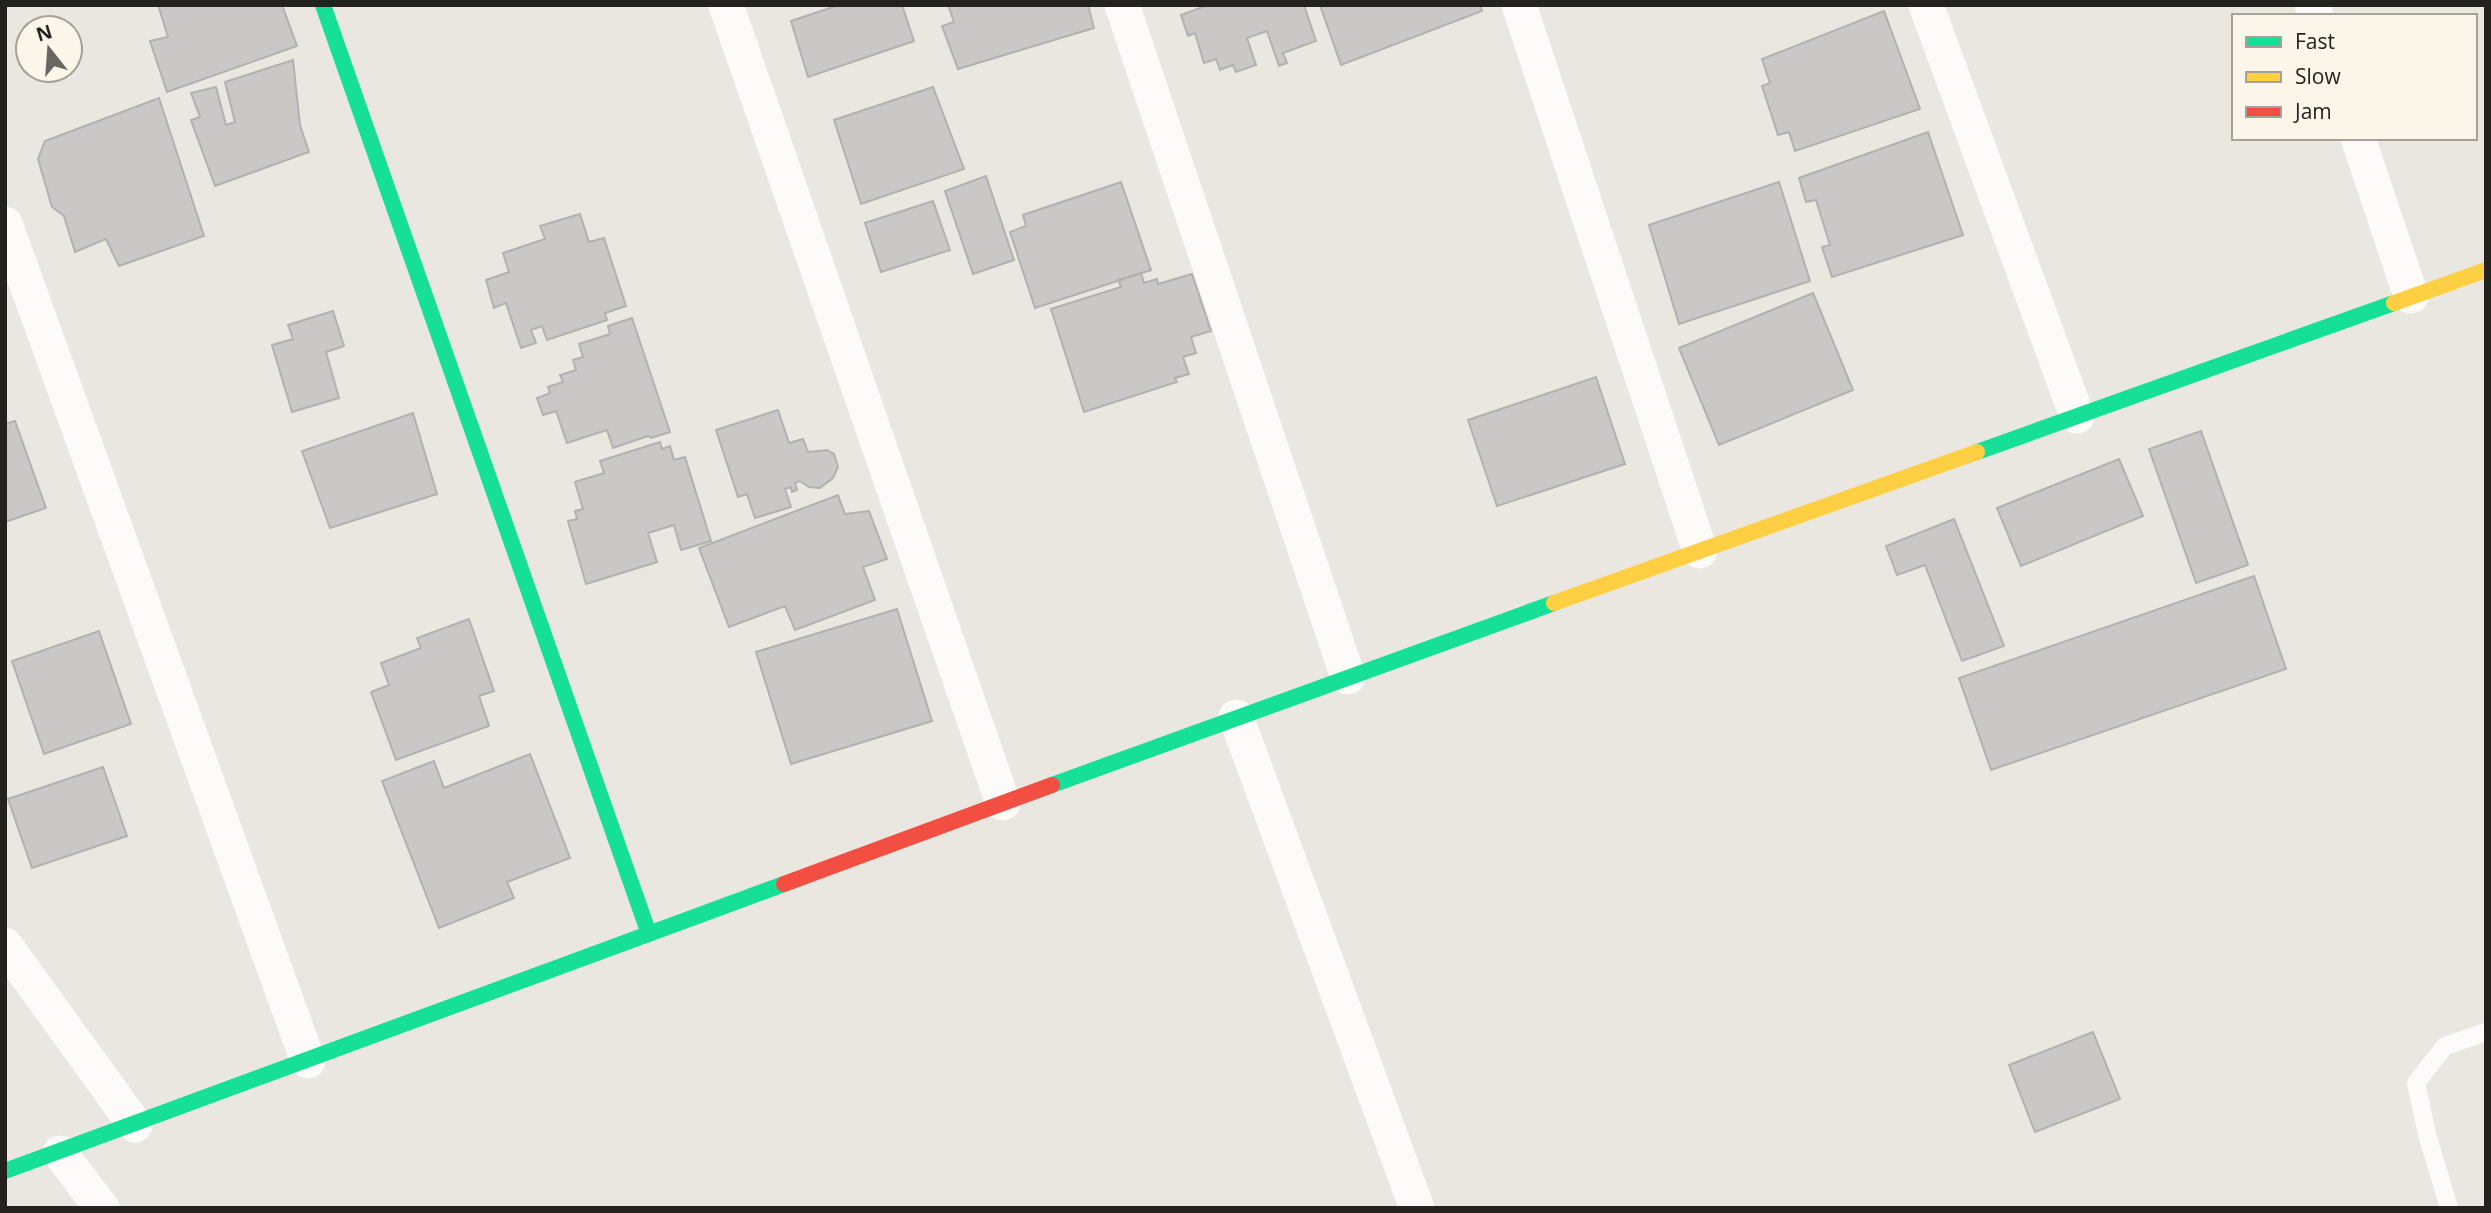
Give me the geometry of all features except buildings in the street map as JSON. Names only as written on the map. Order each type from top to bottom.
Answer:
[{"type":"street","points":[[323,5],[649,934]]},
{"type":"street","points":[[726,5],[1003,803]]},
{"type":"street","points":[[1122,5],[1348,677]]},
{"type":"street","points":[[1519,5],[1700,551]]},
{"type":"street","points":[[1926,5],[2077,416]]},
{"type":"street","points":[[2359,140],[2411,296]]},
{"type":"street","points":[[5,224],[308,1060]]},
{"type":"street","points":[[5,1171],[60,1153],[1236,717],[2486,270]]},
{"type":"street","points":[[1236,717],[1417,1208]]},
{"type":"street","points":[[5,945],[135,1125]]},
{"type":"street","points":[[60,1153],[102,1208]]},
{"type":"lane","points":[[2449,1208],[2427,1134],[2416,1083],[2445,1046],[2486,1032]]},
{"type":"traffic: fast","points":[[323,5],[649,934]]},
{"type":"traffic: fast","points":[[1977,452],[2394,303]]},
{"type":"traffic: fast","points":[[1052,785],[1554,603]]},
{"type":"traffic: fast","points":[[5,1171],[784,884]]},
{"type":"traffic: slow","points":[[2394,303],[2486,270]]},
{"type":"traffic: slow","points":[[1554,603],[1977,452]]},
{"type":"traffic: jam","points":[[784,884],[1052,785]]}]
